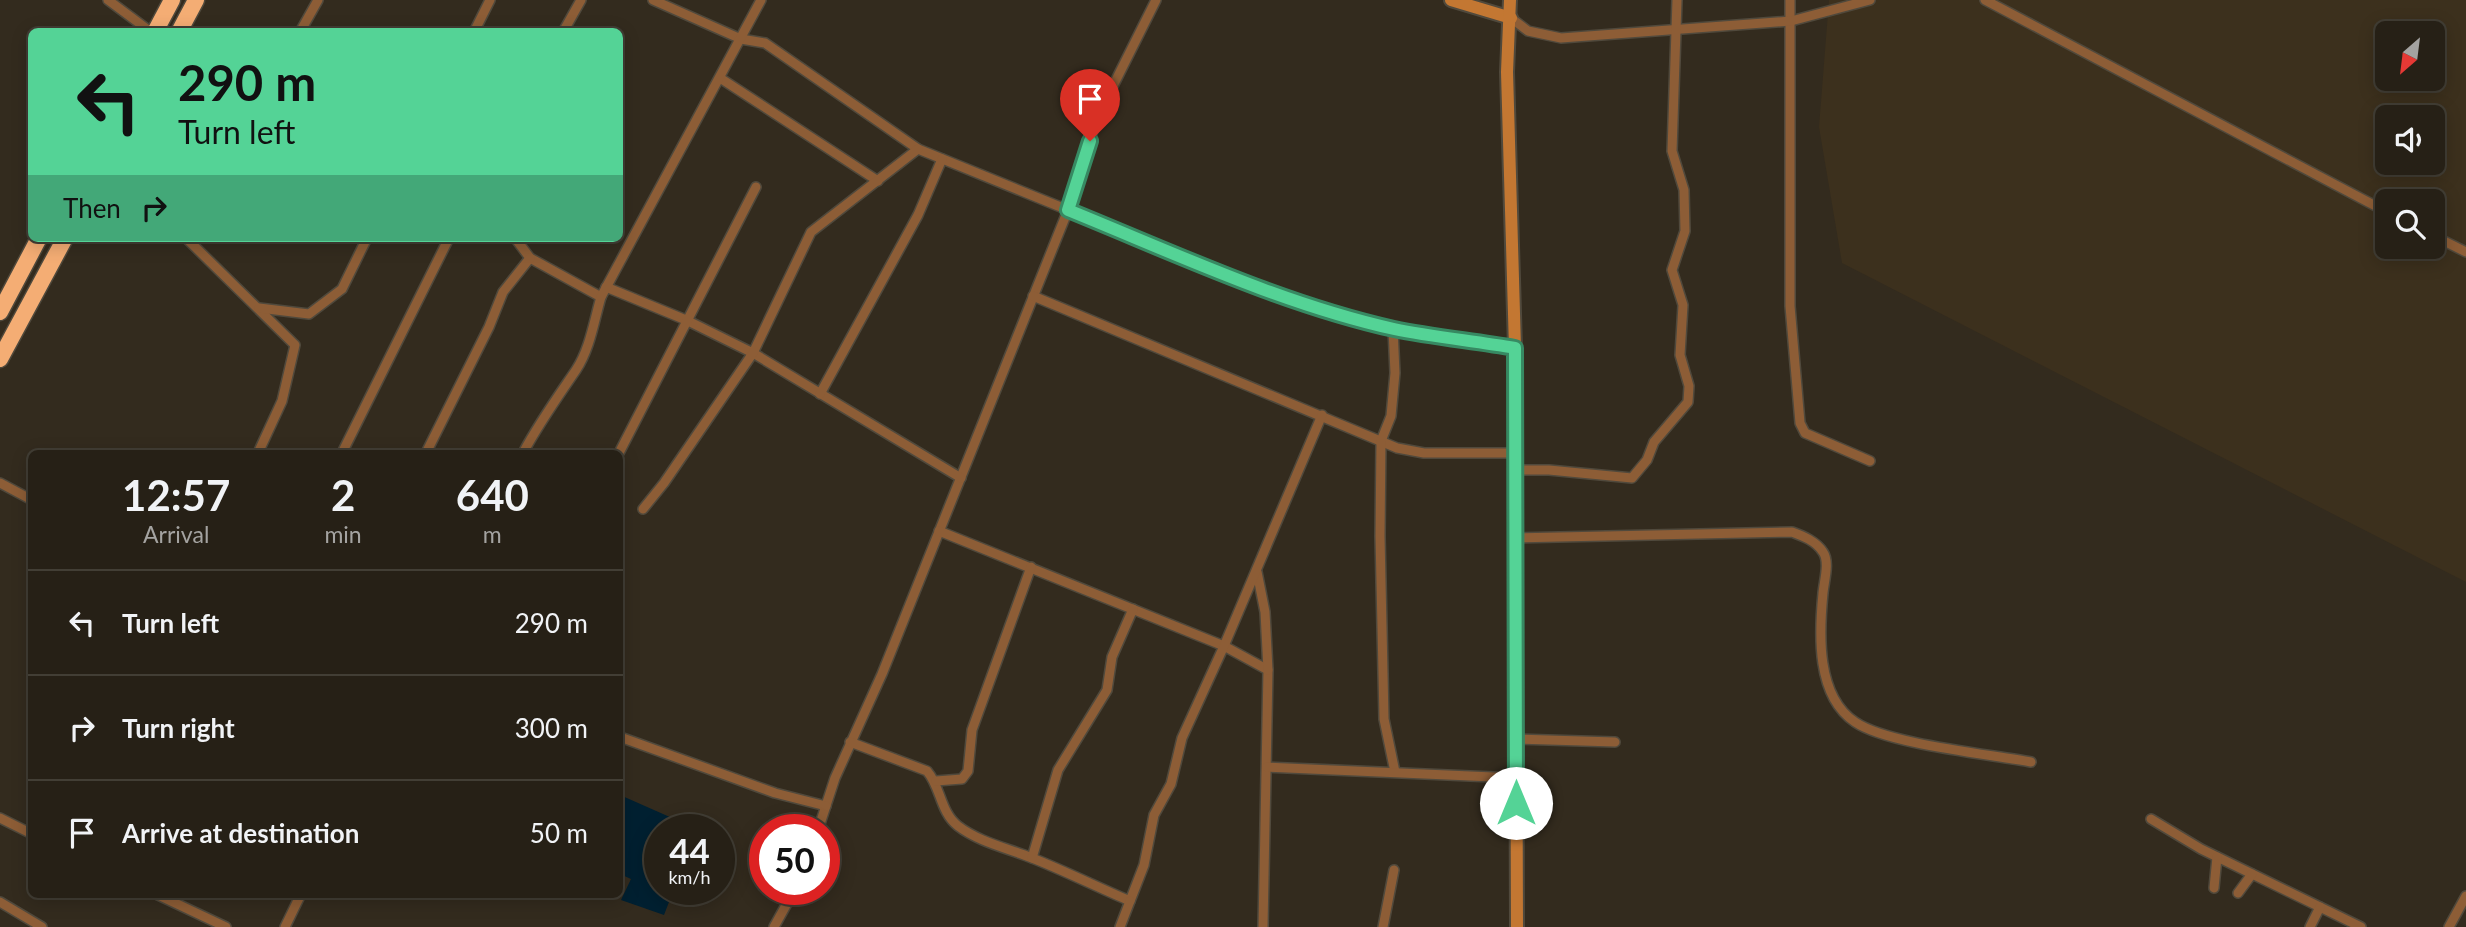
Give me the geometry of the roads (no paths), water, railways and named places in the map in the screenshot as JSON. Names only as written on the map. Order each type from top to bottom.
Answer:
[{"type":"highway","points":[[155,28],[172,0]]},
{"type":"highway","points":[[181,28],[196,0]]},
{"type":"highway","points":[[0,312],[37,242]]},
{"type":"highway","points":[[0,359],[63,242]]},
{"type":"main road","points":[[1451,0],[1511,18]]},
{"type":"main road","points":[[1510,0],[1507,72],[1515,348],[1517,927]]},
{"type":"street","points":[[108,0],[147,28]]},
{"type":"street","points":[[302,28],[318,0]]},
{"type":"street","points":[[476,28],[490,0]]},
{"type":"street","points":[[565,28],[581,0]]},
{"type":"street","points":[[653,0],[741,39],[765,43],[918,149],[1211,268],[1393,329],[1515,348]]},
{"type":"street","points":[[525,450],[541,418],[580,362],[606,287],[761,0]]},
{"type":"street","points":[[823,814],[850,742],[882,674],[1068,210],[1097,118],[1156,0]]},
{"type":"street","points":[[1515,470],[1549,470],[1632,478],[1647,460],[1654,442],[1685,409],[1689,401],[1689,386],[1680,355],[1684,306],[1672,270],[1685,231],[1684,190],[1672,150],[1677,0]]},
{"type":"street","points":[[1790,0],[1790,306],[1800,423],[1805,433],[1870,461]]},
{"type":"street","points":[[1511,18],[1528,31],[1561,38],[1791,21],[1870,0]]},
{"type":"street","points":[[1985,0],[2375,206]]},
{"type":"street","points":[[720,78],[878,181]]},
{"type":"street","points":[[643,509],[664,483],[753,353],[811,232],[918,149]]},
{"type":"street","points":[[820,394],[918,215],[942,159]]},
{"type":"street","points":[[621,450],[756,187]]},
{"type":"street","points":[[190,242],[295,345],[282,401],[259,450]]},
{"type":"street","points":[[259,308],[309,314],[342,289],[366,242]]},
{"type":"street","points":[[343,450],[447,242]]},
{"type":"street","points":[[518,242],[530,258],[601,297]]},
{"type":"street","points":[[2445,242],[2466,252]]},
{"type":"street","points":[[427,450],[503,292],[530,258]]},
{"type":"street","points":[[606,287],[686,320],[753,353],[961,478]]},
{"type":"street","points":[[1033,296],[1397,448],[1424,453],[1514,453]]},
{"type":"street","points":[[1393,329],[1395,373],[1391,416],[1381,441],[1384,719],[1395,772]]},
{"type":"street","points":[[1120,927],[1144,865],[1154,815],[1171,784],[1182,738],[1224,646],[1321,415]]},
{"type":"street","points":[[0,483],[28,498]]},
{"type":"street","points":[[939,530],[1224,646],[1268,670]]},
{"type":"street","points":[[1514,538],[1792,531],[1809,539],[1824,552],[1826,567],[1820,650],[1838,706],[1854,722],[1882,735],[2031,762]]},
{"type":"street","points":[[936,781],[962,779],[968,771],[972,730],[1031,567]]},
{"type":"street","points":[[1256,570],[1265,612],[1268,670],[1263,927]]},
{"type":"street","points":[[1032,858],[1058,770],[1107,690],[1112,657],[1133,609]]},
{"type":"street","points":[[623,738],[775,793],[826,806]]},
{"type":"street","points":[[1516,739],[1615,742]]},
{"type":"street","points":[[850,742],[927,771],[936,781],[948,815],[959,827],[1130,901]]},
{"type":"street","points":[[1267,767],[1516,778]]},
{"type":"street","points":[[0,818],[28,832]]},
{"type":"street","points":[[2151,819],[2217,857],[2361,927]]},
{"type":"street","points":[[2214,888],[2217,857]]},
{"type":"street","points":[[1383,927],[1394,870]]},
{"type":"street","points":[[2238,894],[2252,874]]},
{"type":"street","points":[[2449,927],[2466,897]]},
{"type":"street","points":[[164,898],[226,927]]},
{"type":"street","points":[[285,927],[299,898]]},
{"type":"street","points":[[0,902],[42,927]]},
{"type":"street","points":[[774,927],[786,905]]},
{"type":"street","points":[[2311,927],[2320,907]]},
{"type":"water","points":[[623,796],[663,814],[644,814],[644,905],[668,905],[664,915],[621,900],[631,879],[623,875]]}]
